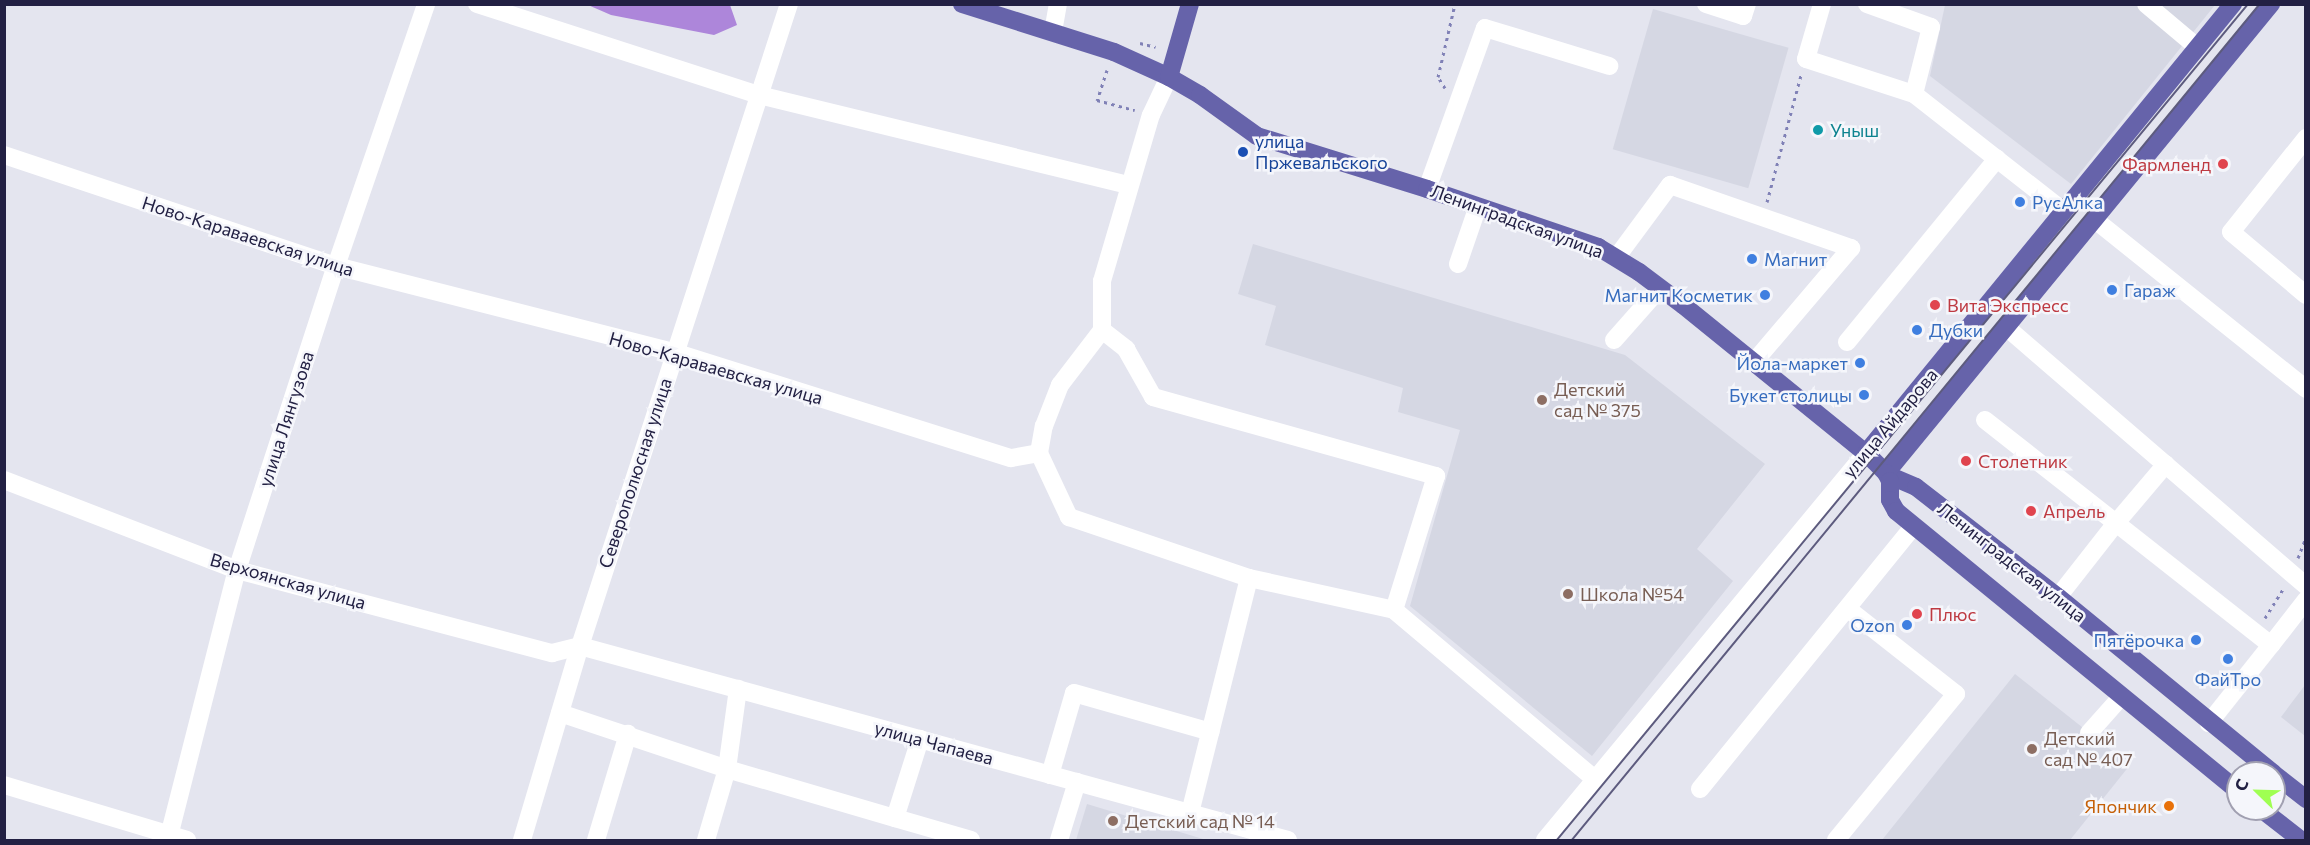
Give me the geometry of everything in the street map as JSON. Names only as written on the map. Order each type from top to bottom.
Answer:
[{"type":"main road","name":"Ленинградская улица","points":[[962,4],[1114,52],[1169,77],[1200,95],[1257,136],[1427,189],[1598,247],[1660,288],[1866,453],[1886,473],[1916,486],[2058,597],[2258,761]]},
{"type":"main road","points":[[1169,77],[1190,4]]},
{"type":"main road","name":"улица Айдарова","points":[[1866,453],[2233,4]]},
{"type":"main road","name":"улица Айдарова","points":[[1886,473],[2271,4]]},
{"type":"main road","name":"Ленинградская улица","points":[[1886,473],[1892,506],[1914,526],[2226,781]]},
{"type":"main road","name":"Ленинградская улица","points":[[2286,783],[2306,799]]},
{"type":"main road","points":[[2276,821],[2301,840]]},
{"type":"street","name":"улица Лянгузова","points":[[175,839],[237,570],[336,266],[426,4]]},
{"type":"street","points":[[477,4],[759,95],[1129,185]]},
{"type":"street","name":"Северополюсная улица","points":[[522,840],[580,646],[789,4]]},
{"type":"street","points":[[1053,32],[1058,4]]},
{"type":"street","points":[[1706,4],[1743,16],[1747,4]]},
{"type":"street","points":[[1822,4],[1806,59],[1914,94],[2063,211]]},
{"type":"street","points":[[1867,4],[1931,27],[1914,94]]},
{"type":"street","points":[[2146,4],[2197,47]]},
{"type":"street","points":[[1427,189],[1485,28],[1609,66]]},
{"type":"street","points":[[1169,77],[1151,115],[1102,281],[1102,330],[1060,385],[1044,426],[1039,453],[1069,517],[1249,578],[1394,610],[1595,779]]},
{"type":"street","points":[[2306,138],[2231,232],[2306,295]]},
{"type":"street","name":"Ново-Караваевская улица","points":[[4,155],[336,266],[674,352],[1011,458],[1039,453]]},
{"type":"street","points":[[1847,342],[1997,159]]},
{"type":"street","points":[[1616,258],[1670,185],[1851,248],[1753,363]]},
{"type":"street","points":[[1458,264],[1478,206]]},
{"type":"street","points":[[2094,219],[2306,389]]},
{"type":"street","points":[[1614,340],[1660,288]]},
{"type":"street","points":[[2005,326],[2306,586]]},
{"type":"street","points":[[1102,330],[1126,349],[1153,397],[1436,476],[1394,610]]},
{"type":"street","points":[[1985,420],[2271,645]]},
{"type":"street","name":"улица Айдарова","points":[[1545,840],[1866,453]]},
{"type":"street","points":[[2058,597],[2166,464]]},
{"type":"street","name":"Верхоянская улица","points":[[4,480],[237,570],[552,653],[580,646]]},
{"type":"street","points":[[1700,789],[1914,526]]},
{"type":"street","points":[[1190,813],[1249,578]]},
{"type":"street","points":[[2210,723],[2306,600]]},
{"type":"street","points":[[1836,840],[1956,694],[1848,609]]},
{"type":"street","name":"улица Чапаева","points":[[580,646],[1281,840]]},
{"type":"street","points":[[706,840],[727,769],[738,690]]},
{"type":"street","points":[[1050,775],[1074,693],[1210,732]]},
{"type":"street","points":[[2089,733],[2121,697]]},
{"type":"street","points":[[560,713],[727,769],[970,840]]},
{"type":"street","points":[[596,840],[628,734]]},
{"type":"street","points":[[896,818],[920,739]]},
{"type":"street","points":[[1059,840],[1077,782]]},
{"type":"street","points":[[4,785],[175,839]]},
{"type":"path","points":[[1455,4],[1438,77],[1457,105]]},
{"type":"path","points":[[1762,217],[1806,59]]},
{"type":"path","points":[[1107,70],[1097,100],[1140,112]]},
{"type":"shaded area","points":[[588,5],[730,5],[737,25],[714,35],[611,15]]},
{"type":"shaded area","points":[[1945,5],[2215,5],[2071,184],[1930,76]]},
{"type":"shaded area","points":[[1653,9],[1789,48],[1748,188],[1613,149]]},
{"type":"shaded area","points":[[1253,244],[1625,355],[1765,464],[1697,549],[1733,581],[1592,756],[1410,606],[1460,430],[1398,412],[1403,388],[1265,345],[1276,306],[1238,294]]},
{"type":"shaded area","name":"Детский сад № 407","points":[[2015,674],[2130,765],[2070,840],[1882,840]]},
{"type":"shaded area","points":[[2305,685],[2305,736],[2281,717]]},
{"type":"shaded area","name":"Детский сад № 14","points":[[1087,804],[1203,839],[1203,840],[1076,840]]},
{"type":"tram line","points":[[1557,840],[2248,4]]},
{"type":"tram line","points":[[1572,840],[2260,4]]},
{"type":"place","name":"Уныш","points":[[1818,130]]},
{"type":"place","name":"улица Пржевальского","points":[[1243,152]]},
{"type":"place","name":"Фармленд","points":[[2223,164]]},
{"type":"place","name":"РусАлка","points":[[2020,202]]},
{"type":"place","name":"Магнит","points":[[1752,259]]},
{"type":"place","name":"Гараж","points":[[2112,290]]},
{"type":"place","name":"Магнит Косметик","points":[[1765,295]]},
{"type":"place","name":"Вита Экспресс","points":[[1935,305]]},
{"type":"place","name":"Дубки","points":[[1917,330]]},
{"type":"place","name":"Йола-маркет","points":[[1860,363]]},
{"type":"place","name":"Букет столицы","points":[[1864,395]]},
{"type":"place","name":"Детский сад № 375","points":[[1542,400]]},
{"type":"place","name":"Столетник","points":[[1966,461]]},
{"type":"place","name":"Апрель","points":[[2031,511]]},
{"type":"place","name":"Школа №54","points":[[1568,594]]},
{"type":"place","name":"Плюс","points":[[1917,614]]},
{"type":"place","name":"Ozon","points":[[1907,625]]},
{"type":"place","name":"Пятёрочка","points":[[2196,640]]},
{"type":"place","name":"ФайТро","points":[[2228,659]]},
{"type":"place","name":"Детский сад № 407","points":[[2032,749]]},
{"type":"place","name":"Япончик","points":[[2169,806]]},
{"type":"place","name":"Детский сад № 14","points":[[1113,821]]}]
